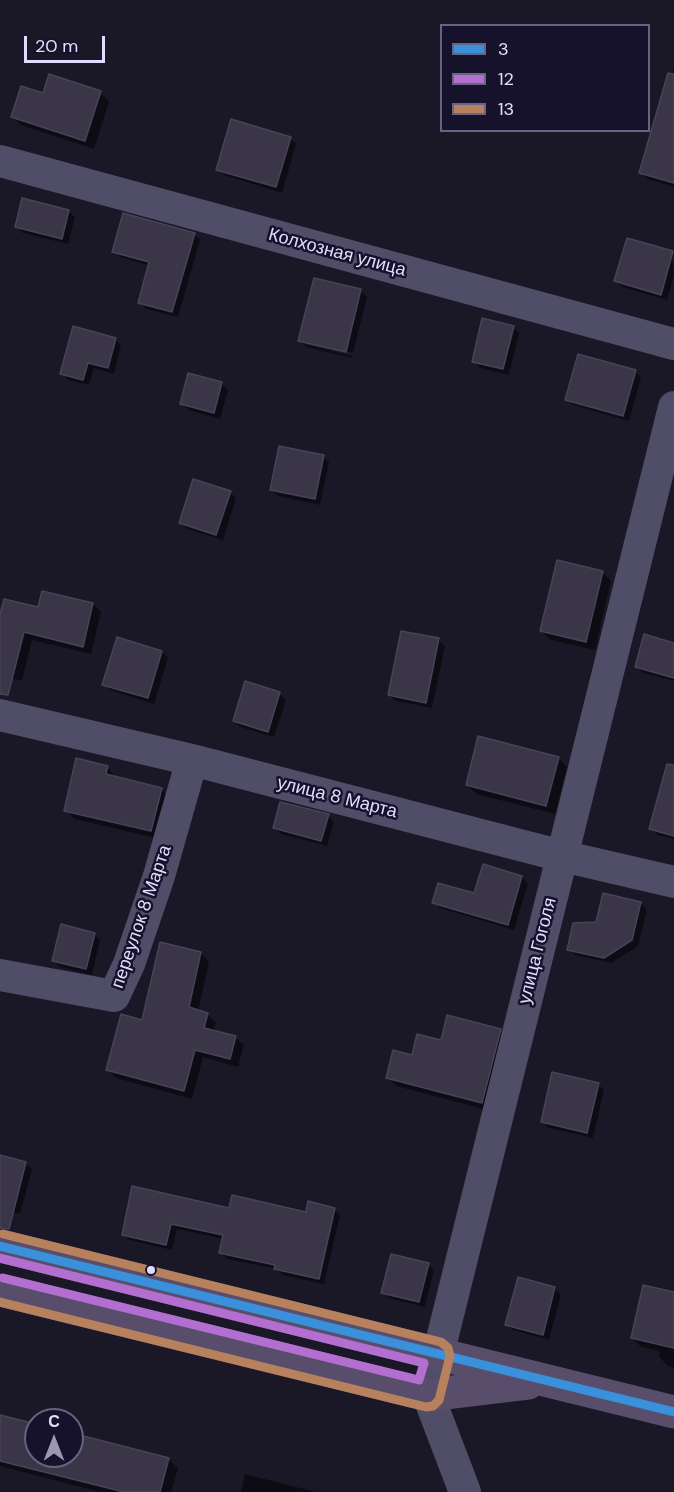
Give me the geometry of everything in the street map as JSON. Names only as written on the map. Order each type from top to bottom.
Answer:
[{"type":"main road","points":[[0,1245],[674,1412]]},
{"type":"main road","points":[[0,1290],[428,1395],[548,1381]]},
{"type":"street","name":"Колхозная улица","points":[[0,161],[674,344]]},
{"type":"street","name":"улица Гоголя","points":[[428,1395],[674,407]]},
{"type":"street","name":"улица 8 Марта","points":[[0,715],[192,760],[562,856],[674,882]]},
{"type":"street","name":"переулок 8 Марта","points":[[0,975],[114,996],[129,964],[159,876],[192,760]]},
{"type":"street","points":[[428,1395],[465,1492]]},
{"type":"building","points":[[668,73],[674,74],[674,183],[639,173]]},
{"type":"building","points":[[49,74],[101,91],[85,141],[11,117],[21,86],[43,93]]},
{"type":"building","points":[[231,119],[291,137],[276,187],[216,170]]},
{"type":"building","points":[[22,198],[69,210],[62,239],[15,227]]},
{"type":"building","points":[[123,213],[195,233],[172,312],[138,303],[149,262],[112,252]]},
{"type":"building","points":[[627,238],[673,251],[661,295],[614,281]]},
{"type":"building","points":[[314,278],[361,289],[346,352],[298,341]]},
{"type":"building","points":[[482,318],[514,326],[503,369],[472,362]]},
{"type":"building","points":[[73,326],[116,338],[108,368],[88,363],[83,380],[60,374]]},
{"type":"building","points":[[578,354],[636,370],[623,416],[565,400]]},
{"type":"building","points":[[188,373],[222,382],[214,413],[180,404]]},
{"type":"building","points":[[279,446],[324,455],[315,499],[270,490]]},
{"type":"building","points":[[193,479],[231,491],[216,535],[179,523]]},
{"type":"building","points":[[557,560],[603,571],[586,642],[540,631]]},
{"type":"building","points":[[42,591],[93,603],[83,647],[24,632],[8,695],[0,694],[0,614],[4,599],[38,607]]},
{"type":"building","points":[[401,631],[439,638],[426,703],[388,695]]},
{"type":"building","points":[[644,634],[674,643],[674,678],[635,667]]},
{"type":"building","points":[[117,637],[162,651],[148,698],[102,685]]},
{"type":"building","points":[[245,681],[280,692],[268,732],[233,721]]},
{"type":"building","points":[[478,736],[559,757],[546,806],[466,785]]},
{"type":"building","points":[[76,758],[108,766],[106,774],[162,788],[151,831],[64,811]]},
{"type":"building","points":[[667,764],[674,765],[674,836],[649,829]]},
{"type":"building","points":[[280,802],[329,814],[321,841],[273,828]]},
{"type":"building","points":[[483,864],[522,876],[508,925],[432,903],[438,883],[474,893]]},
{"type":"building","points":[[603,893],[641,902],[632,940],[604,958],[567,950],[573,923],[596,922]]},
{"type":"building","points":[[61,924],[95,933],[86,969],[52,961]]},
{"type":"building","points":[[160,942],[201,952],[189,1007],[208,1013],[204,1028],[236,1036],[230,1059],[195,1050],[184,1091],[106,1070],[121,1014],[142,1020]]},
{"type":"building","points":[[447,1015],[501,1029],[482,1103],[386,1078],[393,1050],[412,1055],[417,1034],[441,1040]]},
{"type":"building","points":[[552,1072],[599,1083],[587,1133],[541,1122]]},
{"type":"building","points":[[0,1155],[26,1162],[9,1229],[0,1228]]},
{"type":"building","points":[[132,1186],[229,1208],[232,1195],[306,1212],[308,1201],[335,1208],[319,1279],[274,1269],[275,1265],[219,1253],[223,1235],[171,1224],[166,1245],[122,1235]]},
{"type":"building","points":[[391,1254],[429,1263],[419,1302],[381,1293]]},
{"type":"building","points":[[518,1277],[555,1287],[543,1335],[505,1325]]},
{"type":"building","points":[[643,1285],[674,1292],[674,1348],[631,1338]]},
{"type":"building","points":[[0,1415],[24,1421],[24,1467],[0,1461]]},
{"type":"building","points":[[84,1436],[169,1458],[160,1492],[124,1492],[28,1468],[84,1468]]},
{"type":"transit line","name":"13","points":[[0,1302],[426,1407],[433,1406],[439,1400],[450,1356],[448,1348],[441,1342],[3,1234]]},
{"type":"transit line","name":"3","points":[[0,1246],[674,1412]]},
{"type":"transit line","name":"12","points":[[0,1258],[424,1363],[419,1380],[3,1278]]}]
